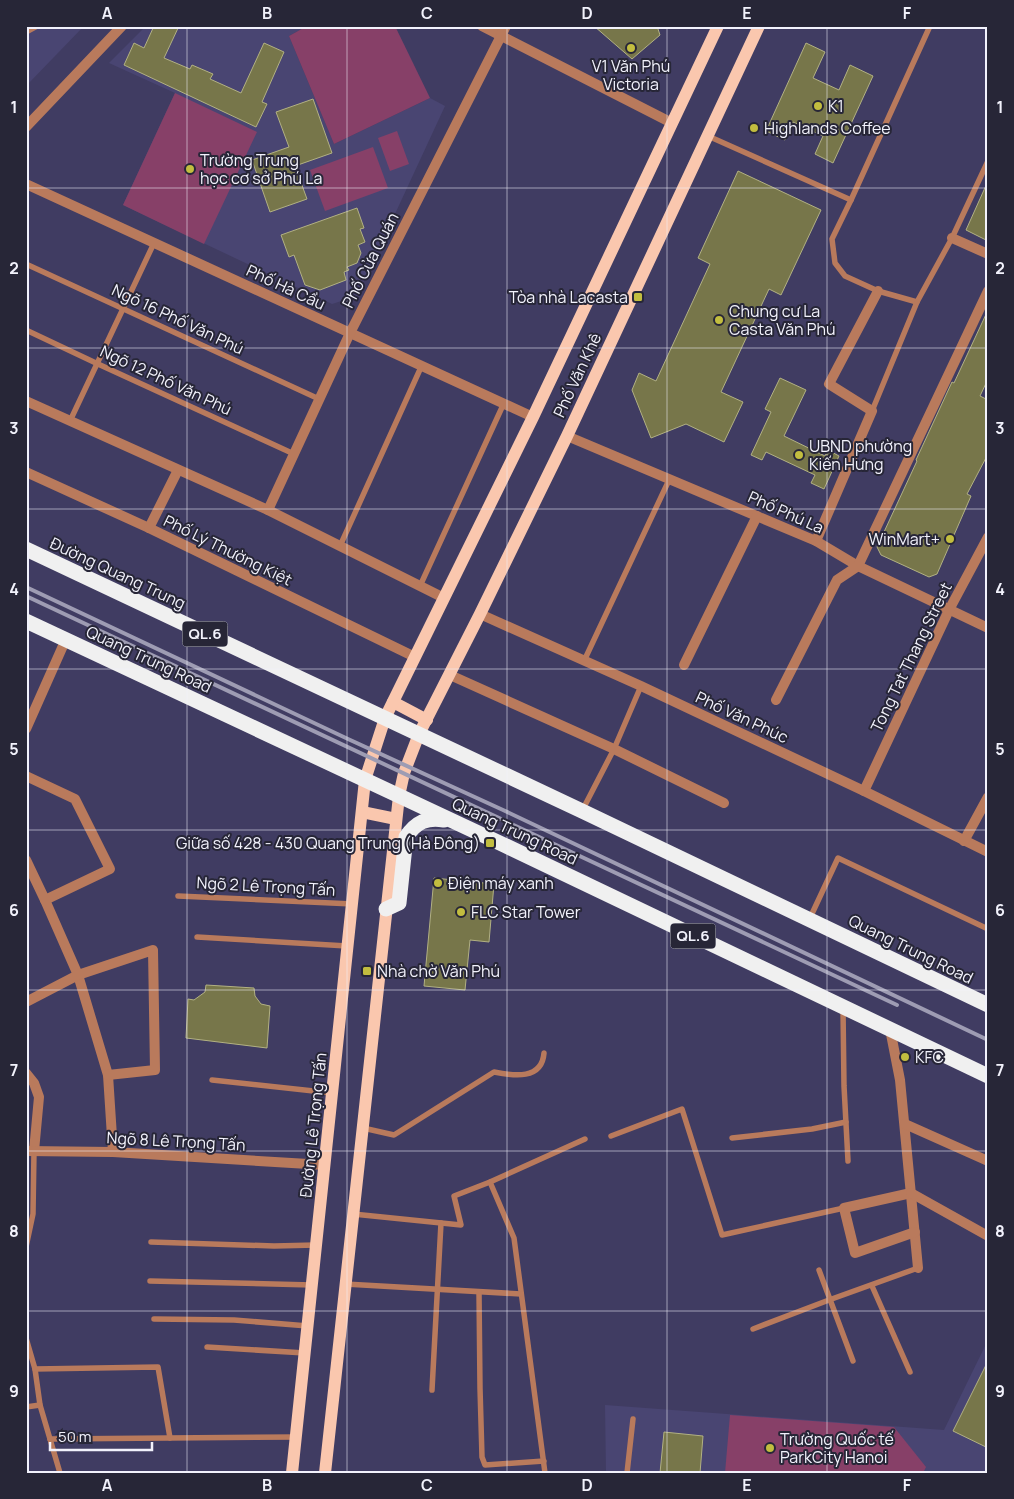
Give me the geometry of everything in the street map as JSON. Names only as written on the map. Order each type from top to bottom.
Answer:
[{"type":"highway","name":"Đường Quang Trung","points":[[26,549],[385,718]]},
{"type":"highway","name":"Quang Trung Road","points":[[26,620],[988,1076]]},
{"type":"highway","name":"Quang Trung Road","points":[[385,718],[988,1005]]},
{"type":"highway","points":[[386,909],[398,904],[406,837],[411,829],[432,818],[451,820]]},
{"type":"main road","name":"Phố Văn Khê","points":[[365,780],[385,718],[533,417],[718,26]]},
{"type":"main road","name":"Phố Văn Khê","points":[[399,796],[404,773],[419,734],[450,675],[567,436],[759,26]]},
{"type":"main road","points":[[393,702],[427,720]]},
{"type":"main road","name":"Đường Lê Trọng Tấn","points":[[292,1473],[365,780]]},
{"type":"main road","points":[[325,1473],[399,796]]},
{"type":"main road","points":[[362,812],[396,819]]},
{"type":"street","points":[[26,127],[122,26]]},
{"type":"street","points":[[482,26],[504,31],[672,123]]},
{"type":"street","name":"Phố Cửa Quán","points":[[268,510],[350,333],[504,31]]},
{"type":"street","name":"Phố Hà Cầu","points":[[26,184],[533,417]]},
{"type":"street","points":[[952,238],[988,254]]},
{"type":"street","points":[[816,541],[872,411],[829,384],[878,291]]},
{"type":"street","points":[[776,700],[837,580],[858,566],[988,291]]},
{"type":"street","points":[[26,401],[268,510],[444,598]]},
{"type":"street","name":"Phố Phú La","points":[[567,436],[816,541],[858,566],[988,628]]},
{"type":"street","points":[[149,528],[178,470]]},
{"type":"street","name":"Phố Lý Thường Kiệt","points":[[26,472],[149,528],[415,657]]},
{"type":"street","points":[[684,664],[757,516]]},
{"type":"street","name":"Tong Tat Thang Street","points":[[864,791],[949,610],[988,537]]},
{"type":"street","name":"Phố Văn Phúc","points":[[480,614],[640,686],[864,791],[988,852]]},
{"type":"street","points":[[26,729],[66,639]]},
{"type":"street","points":[[450,675],[724,803]]},
{"type":"street","points":[[26,776],[75,799],[110,869],[45,900]]},
{"type":"street","points":[[964,841],[988,797]]},
{"type":"street","points":[[26,860],[78,975],[108,1075],[113,1152]]},
{"type":"street","points":[[26,1002],[78,975],[153,950],[155,1070],[108,1075]]},
{"type":"street","points":[[890,1030],[900,1080],[918,1268]]},
{"type":"street","points":[[26,1073],[34,1083],[39,1097],[30,1151]]},
{"type":"street","points":[[905,1124],[988,1161]]},
{"type":"street","name":"Ngõ 8 Lê Trọng Tấn","points":[[30,1151],[113,1152],[325,1165]]},
{"type":"street","points":[[915,1232],[855,1253],[844,1208],[911,1193],[988,1236]]},
{"type":"lane","points":[[26,32],[37,26]]},
{"type":"lane","points":[[917,302],[878,291],[845,276],[836,263],[832,239],[930,26]]},
{"type":"lane","points":[[708,136],[851,200]]},
{"type":"lane","points":[[872,411],[917,302],[952,238],[988,161]]},
{"type":"lane","points":[[70,421],[154,243]]},
{"type":"lane","name":"Ngõ 16 Phố Văn Phú","points":[[26,264],[319,399]]},
{"type":"lane","name":"Ngõ 12 Phố Văn Phú","points":[[26,330],[294,454]]},
{"type":"lane","points":[[340,546],[422,366]]},
{"type":"lane","points":[[420,586],[504,403]]},
{"type":"lane","points":[[584,661],[670,478]]},
{"type":"lane","points":[[582,811],[614,750],[640,686]]},
{"type":"lane","points":[[809,920],[838,858],[988,929]]},
{"type":"lane","name":"Ngõ 2 Lê Trọng Tấn","points":[[178,896],[352,904]]},
{"type":"lane","points":[[198,937],[347,946]]},
{"type":"lane","points":[[843,1007],[848,1161]]},
{"type":"lane","points":[[362,1128],[394,1134],[494,1072],[517,1077],[537,1070],[543,1061],[544,1053]]},
{"type":"lane","points":[[212,1080],[332,1093]]},
{"type":"lane","points":[[612,1136],[682,1109],[722,1235],[844,1208]]},
{"type":"lane","points":[[732,1138],[812,1129],[846,1122]]},
{"type":"lane","points":[[353,1214],[461,1225],[454,1196],[490,1182],[585,1139]]},
{"type":"lane","points":[[26,1247],[32,1214],[30,1151]]},
{"type":"lane","points":[[490,1182],[514,1238],[545,1473]]},
{"type":"lane","points":[[432,1390],[441,1224]]},
{"type":"lane","points":[[151,1242],[274,1246],[316,1245]]},
{"type":"lane","points":[[753,1330],[918,1268]]},
{"type":"lane","points":[[819,1270],[853,1361]]},
{"type":"lane","points":[[150,1281],[312,1286]]},
{"type":"lane","points":[[346,1284],[520,1294]]},
{"type":"lane","points":[[872,1286],[910,1372]]},
{"type":"lane","points":[[479,1292],[482,1457],[485,1465],[544,1460]]},
{"type":"lane","points":[[154,1319],[234,1320],[308,1326]]},
{"type":"lane","points":[[26,1338],[35,1369],[40,1405],[60,1473]]},
{"type":"lane","points":[[208,1347],[305,1353]]},
{"type":"lane","points":[[35,1369],[158,1367],[170,1438]]},
{"type":"lane","points":[[26,1407],[40,1405]]},
{"type":"lane","points":[[627,1473],[633,1419]]},
{"type":"lane","points":[[50,1439],[296,1437]]},
{"type":"shaded area","points":[[26,26],[84,26],[26,86]]},
{"type":"shaded area","points":[[146,26],[307,26],[289,36],[334,144],[430,98],[445,106],[357,296],[332,304],[123,205],[175,93],[109,63]]},
{"type":"shaded area","points":[[307,26],[395,26],[430,98],[334,144],[289,36]]},
{"type":"shaded area","points":[[175,93],[257,132],[204,244],[123,205]]},
{"type":"shaded area","points":[[397,131],[409,164],[390,171],[378,138]]},
{"type":"shaded area","points":[[373,147],[388,188],[325,211],[310,170]]},
{"type":"shaded area","name":"Trường Quốc tế ParkCity Hanoi","points":[[988,1340],[988,1473],[606,1473],[605,1405],[944,1430]]},
{"type":"shaded area","points":[[730,1415],[894,1427],[926,1467],[923,1473],[725,1473]]},
{"type":"building","points":[[154,26],[179,26],[164,58],[190,69],[192,65],[213,74],[210,79],[241,93],[264,43],[284,52],[262,102],[267,104],[256,127],[124,65],[134,43],[144,48]]},
{"type":"building","name":"V1 Văn Phú Victoria","points":[[594,26],[657,26],[660,35],[632,59]]},
{"type":"building","name":"K1","points":[[806,43],[825,52],[813,78],[839,90],[850,65],[873,76],[833,163],[815,154],[823,136],[793,122],[785,140],[766,131]]},
{"type":"building","points":[[313,99],[332,153],[295,166],[307,199],[270,212],[252,160],[289,147],[276,112]]},
{"type":"building","name":"Chung cư La Casta Văn Phú","points":[[738,171],[821,210],[781,295],[769,289],[721,392],[743,402],[724,442],[686,424],[651,438],[632,390],[639,373],[656,381],[710,264],[698,258]]},
{"type":"building","points":[[988,181],[988,241],[966,230]]},
{"type":"building","points":[[357,208],[364,228],[360,229],[365,242],[358,245],[361,253],[357,263],[347,267],[349,270],[344,272],[346,280],[320,290],[305,285],[294,255],[289,257],[281,235]]},
{"type":"building","points":[[988,310],[988,379],[980,396],[988,400],[988,454],[967,494],[971,496],[937,574],[929,577],[881,555],[877,547],[952,382],[954,383]]},
{"type":"building","name":"UBND phường Kiến Hưng","points":[[780,378],[806,390],[784,436],[825,456],[828,450],[839,456],[824,489],[811,483],[815,475],[766,452],[762,460],[751,455],[771,412],[765,409]]},
{"type":"building","name":"FLC Star Tower","points":[[434,878],[494,884],[489,942],[470,940],[465,990],[424,986]]},
{"type":"building","points":[[206,985],[254,988],[255,996],[261,1004],[270,1006],[267,1048],[186,1038],[188,999],[194,1000],[205,992]]},
{"type":"building","points":[[988,1361],[988,1448],[953,1431]]},
{"type":"building","points":[[664,1432],[703,1436],[700,1473],[660,1473]]},
{"type":"railway","points":[[26,587],[988,1040]]},
{"type":"railway","points":[[26,596],[897,1005]]},
{"type":"place","name":"V1 Văn Phú Victoria","points":[[631,48]]},
{"type":"place","name":"K1","points":[[818,106]]},
{"type":"place","name":"Highlands Coffee","points":[[754,128]]},
{"type":"place","name":"Trường Trung học cơ sở Phú La","points":[[190,169]]},
{"type":"place","name":"Tòa nhà Lacasta","points":[[638,297]]},
{"type":"place","name":"Chung cư La Casta Văn Phú","points":[[719,320]]},
{"type":"place","name":"UBND phường Kiến Hưng","points":[[799,455]]},
{"type":"place","name":"WinMart+","points":[[950,539]]},
{"type":"place","name":"Giữa số 428 - 430 Quang Trung (Hà Đông)","points":[[490,843]]},
{"type":"place","name":"Điện máy xanh","points":[[438,883]]},
{"type":"place","name":"FLC Star Tower","points":[[461,912]]},
{"type":"place","name":"Nhà chờ Văn Phú","points":[[367,971]]},
{"type":"place","name":"KFC","points":[[905,1057]]},
{"type":"place","name":"Trường Quốc tế ParkCity Hanoi","points":[[770,1448]]}]
